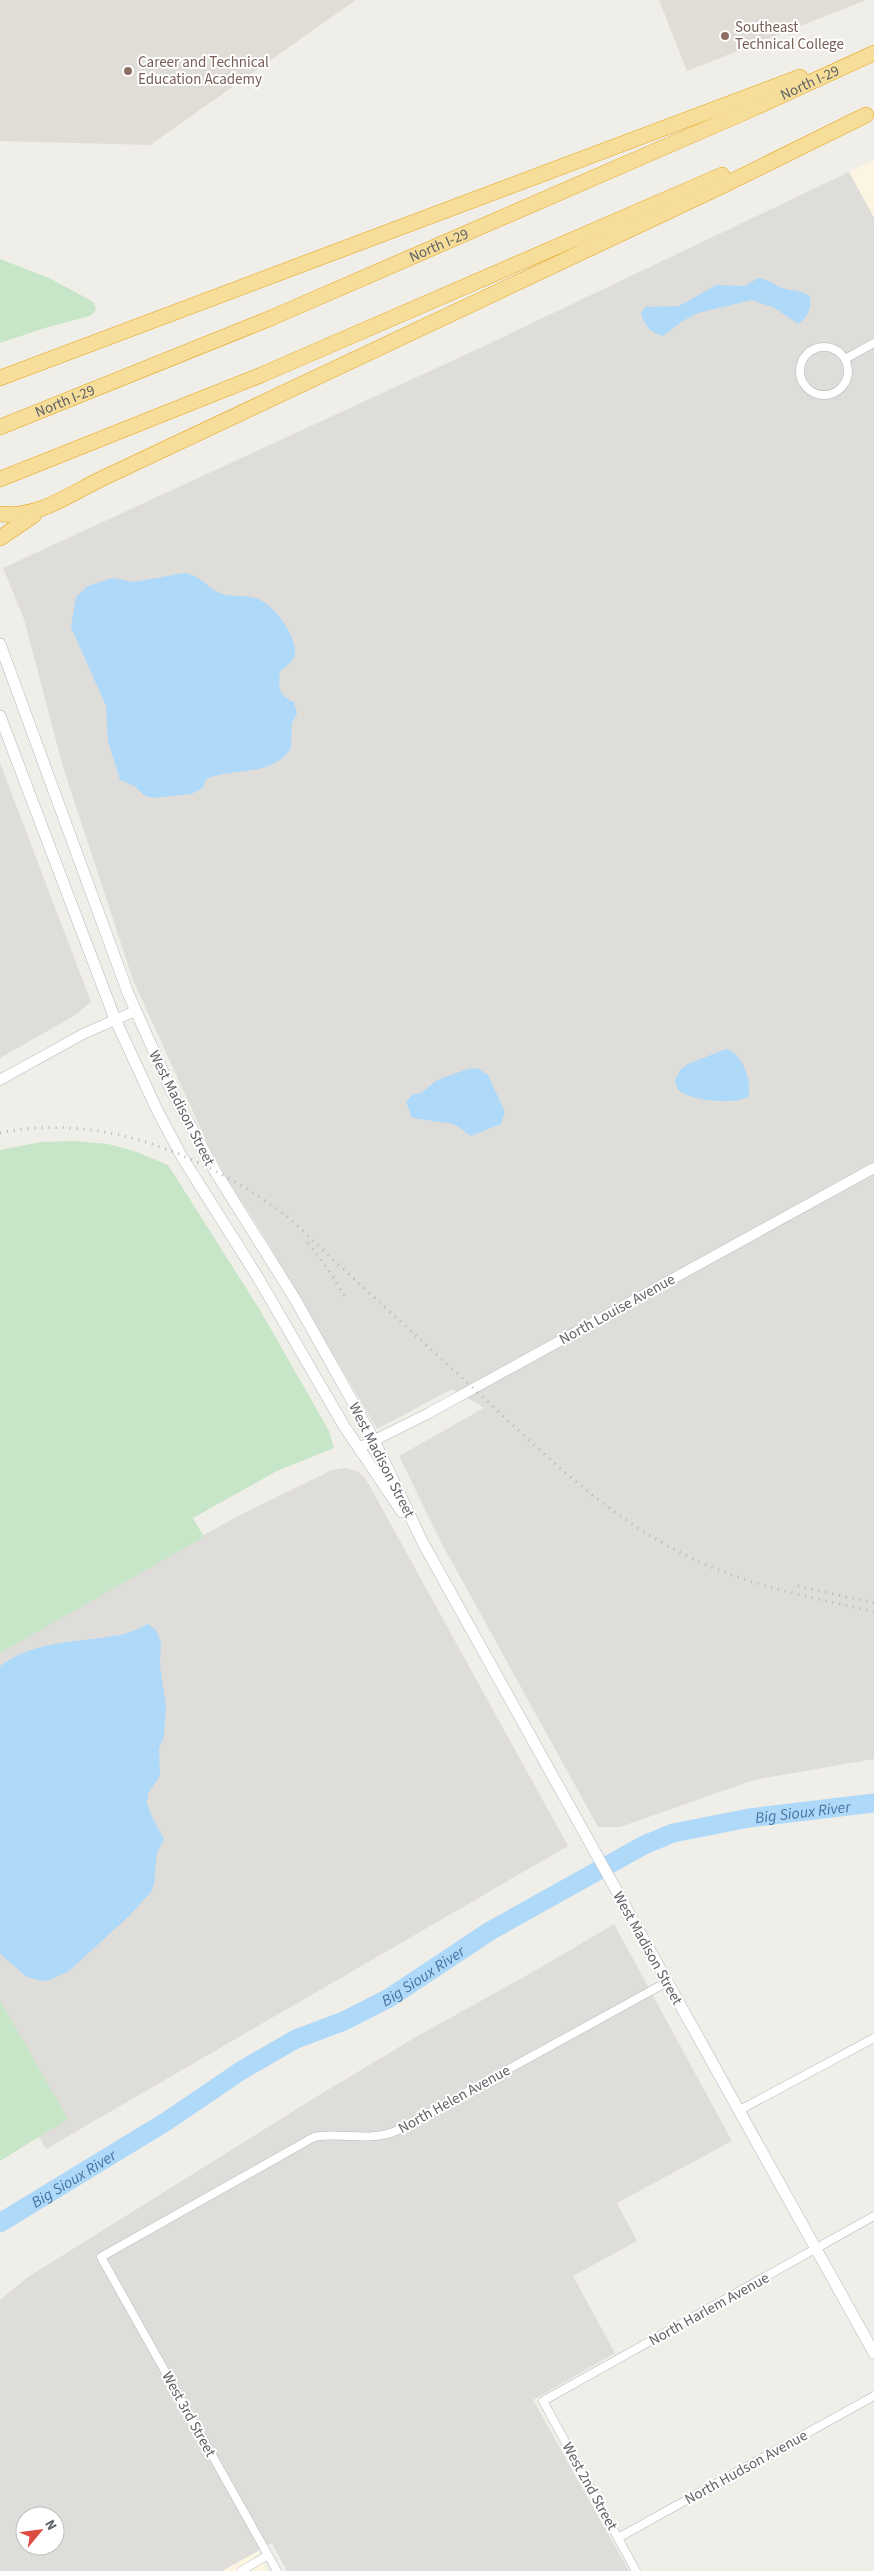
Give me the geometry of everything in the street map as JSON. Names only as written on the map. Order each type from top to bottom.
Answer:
[{"type":"highway","points":[[0,378],[874,49]]},
{"type":"highway","name":"North I-29","points":[[2,426],[271,318],[752,109],[874,53]]},
{"type":"highway","points":[[0,480],[261,375],[870,113]]},
{"type":"highway","points":[[0,514],[30,513],[42,510],[720,187],[870,113]]},
{"type":"highway","points":[[0,538],[14,527],[70,495]]},
{"type":"main road","name":"West Madison Street","points":[[0,644],[135,1011],[171,1090],[200,1146],[295,1299],[374,1440],[423,1543],[874,2353]]},
{"type":"main road","name":"West Madison Street","points":[[0,716],[115,1019],[135,1064],[182,1157],[257,1276],[359,1448],[423,1543]]},
{"type":"street","points":[[845,359],[874,343]]},
{"type":"street","points":[[825,347],[833,348],[845,359],[848,366],[846,382],[835,393],[820,396],[806,388],[800,373],[804,357],[810,352],[825,347]]},
{"type":"street","points":[[0,1080],[115,1019],[135,1011]]},
{"type":"street","name":"North Louise Avenue","points":[[359,1448],[430,1413],[874,1168]]},
{"type":"street","name":"North Helen Avenue","points":[[101,2257],[314,2137],[348,2134],[371,2137],[396,2131],[667,1982]]},
{"type":"street","points":[[738,2111],[874,2038]]},
{"type":"street","name":"North Harlem Avenue","points":[[543,2401],[874,2216]]},
{"type":"street","name":"West 3rd Street","points":[[101,2257],[277,2571]]},
{"type":"street","name":"North Hudson Avenue","points":[[618,2538],[874,2396]]},
{"type":"street","name":"West 2nd Street","points":[[543,2401],[636,2571]]},
{"type":"street","points":[[241,2571],[268,2556]]},
{"type":"shaded area","name":"Career and Technical Education Academy","points":[[0,0],[356,0],[150,145],[0,141]]},
{"type":"shaded area","name":"Southeast Technical College","points":[[659,0],[866,0],[687,71]]},
{"type":"shaded area","points":[[874,160],[874,218],[849,172]]},
{"type":"shaded area","points":[[849,172],[874,218],[874,1759],[754,1780],[620,1827],[598,1827],[442,1544],[399,1456],[484,1408],[452,1389],[377,1429],[261,1231],[211,1151],[133,980],[63,767],[24,619],[3,568],[482,347]]},
{"type":"shaded area","points":[[0,763],[91,1002],[74,1016],[0,1058]]},
{"type":"shaded area","points":[[346,1468],[359,1472],[367,1481],[568,1846],[46,2149],[0,2067],[0,1648],[238,1516],[332,1470]]},
{"type":"shaded area","points":[[614,1924],[732,2141],[617,2203],[637,2241],[573,2276],[615,2353],[533,2400],[629,2571],[287,2571],[272,2543],[222,2571],[0,2571],[0,2300],[28,2277],[311,2100],[414,2038],[540,1968]]},
{"type":"shaded area","points":[[258,2551],[268,2571],[222,2571]]},
{"type":"green space","points":[[0,259],[49,278],[90,300],[94,303],[96,310],[90,316],[48,327],[0,343]]},
{"type":"green space","points":[[75,1141],[108,1144],[134,1151],[168,1165],[260,1310],[329,1431],[334,1448],[277,1471],[193,1518],[204,1537],[0,1653],[0,1150],[41,1142]]},
{"type":"green space","points":[[0,2000],[68,2119],[0,2161]]},
{"type":"water","points":[[758,278],[782,288],[810,296],[810,308],[805,318],[798,324],[775,308],[752,300],[698,313],[681,322],[663,336],[649,328],[641,314],[645,307],[679,306],[716,285],[745,286]]},
{"type":"water","points":[[184,573],[199,578],[220,593],[258,599],[271,608],[284,622],[293,640],[295,655],[291,662],[280,672],[279,683],[282,694],[294,702],[297,714],[292,723],[291,748],[284,757],[275,763],[255,770],[211,777],[206,779],[203,788],[191,794],[154,798],[145,796],[134,786],[120,780],[108,741],[106,706],[71,627],[76,597],[88,586],[112,578],[134,582]]},
{"type":"water","points":[[726,1049],[732,1051],[737,1056],[745,1069],[749,1084],[748,1097],[732,1101],[701,1099],[677,1089],[675,1080],[681,1069],[688,1064]]},
{"type":"water","points":[[477,1068],[488,1075],[505,1112],[501,1124],[471,1136],[454,1124],[412,1118],[406,1102],[413,1094],[421,1093],[437,1080],[468,1069]]},
{"type":"water","points":[[148,1624],[156,1630],[161,1642],[160,1666],[166,1706],[164,1737],[159,1748],[160,1776],[148,1793],[147,1803],[164,1839],[157,1853],[154,1884],[151,1892],[129,1916],[69,1971],[47,1981],[27,1977],[0,1954],[0,1666],[14,1657],[43,1646],[120,1635]]},
{"type":"waterway","name":"Big Sioux River","points":[[0,2223],[167,2121],[242,2070],[296,2039],[344,2021],[389,1998],[490,1931],[644,1845],[673,1833],[749,1818],[874,1803]]},
{"type":"railway","points":[[0,1133],[38,1128],[77,1128],[115,1134],[153,1144],[189,1158],[224,1176],[258,1196],[289,1218],[552,1461],[608,1507],[637,1527],[668,1546],[721,1571],[763,1585],[874,1612]]},
{"type":"railway","points":[[308,1243],[328,1269],[345,1297]]},
{"type":"railway","points":[[798,1586],[874,1603]]},
{"type":"place","name":"Southeast Technical College","points":[[725,36]]},
{"type":"place","name":"Career and Technical Education Academy","points":[[128,71]]}]
